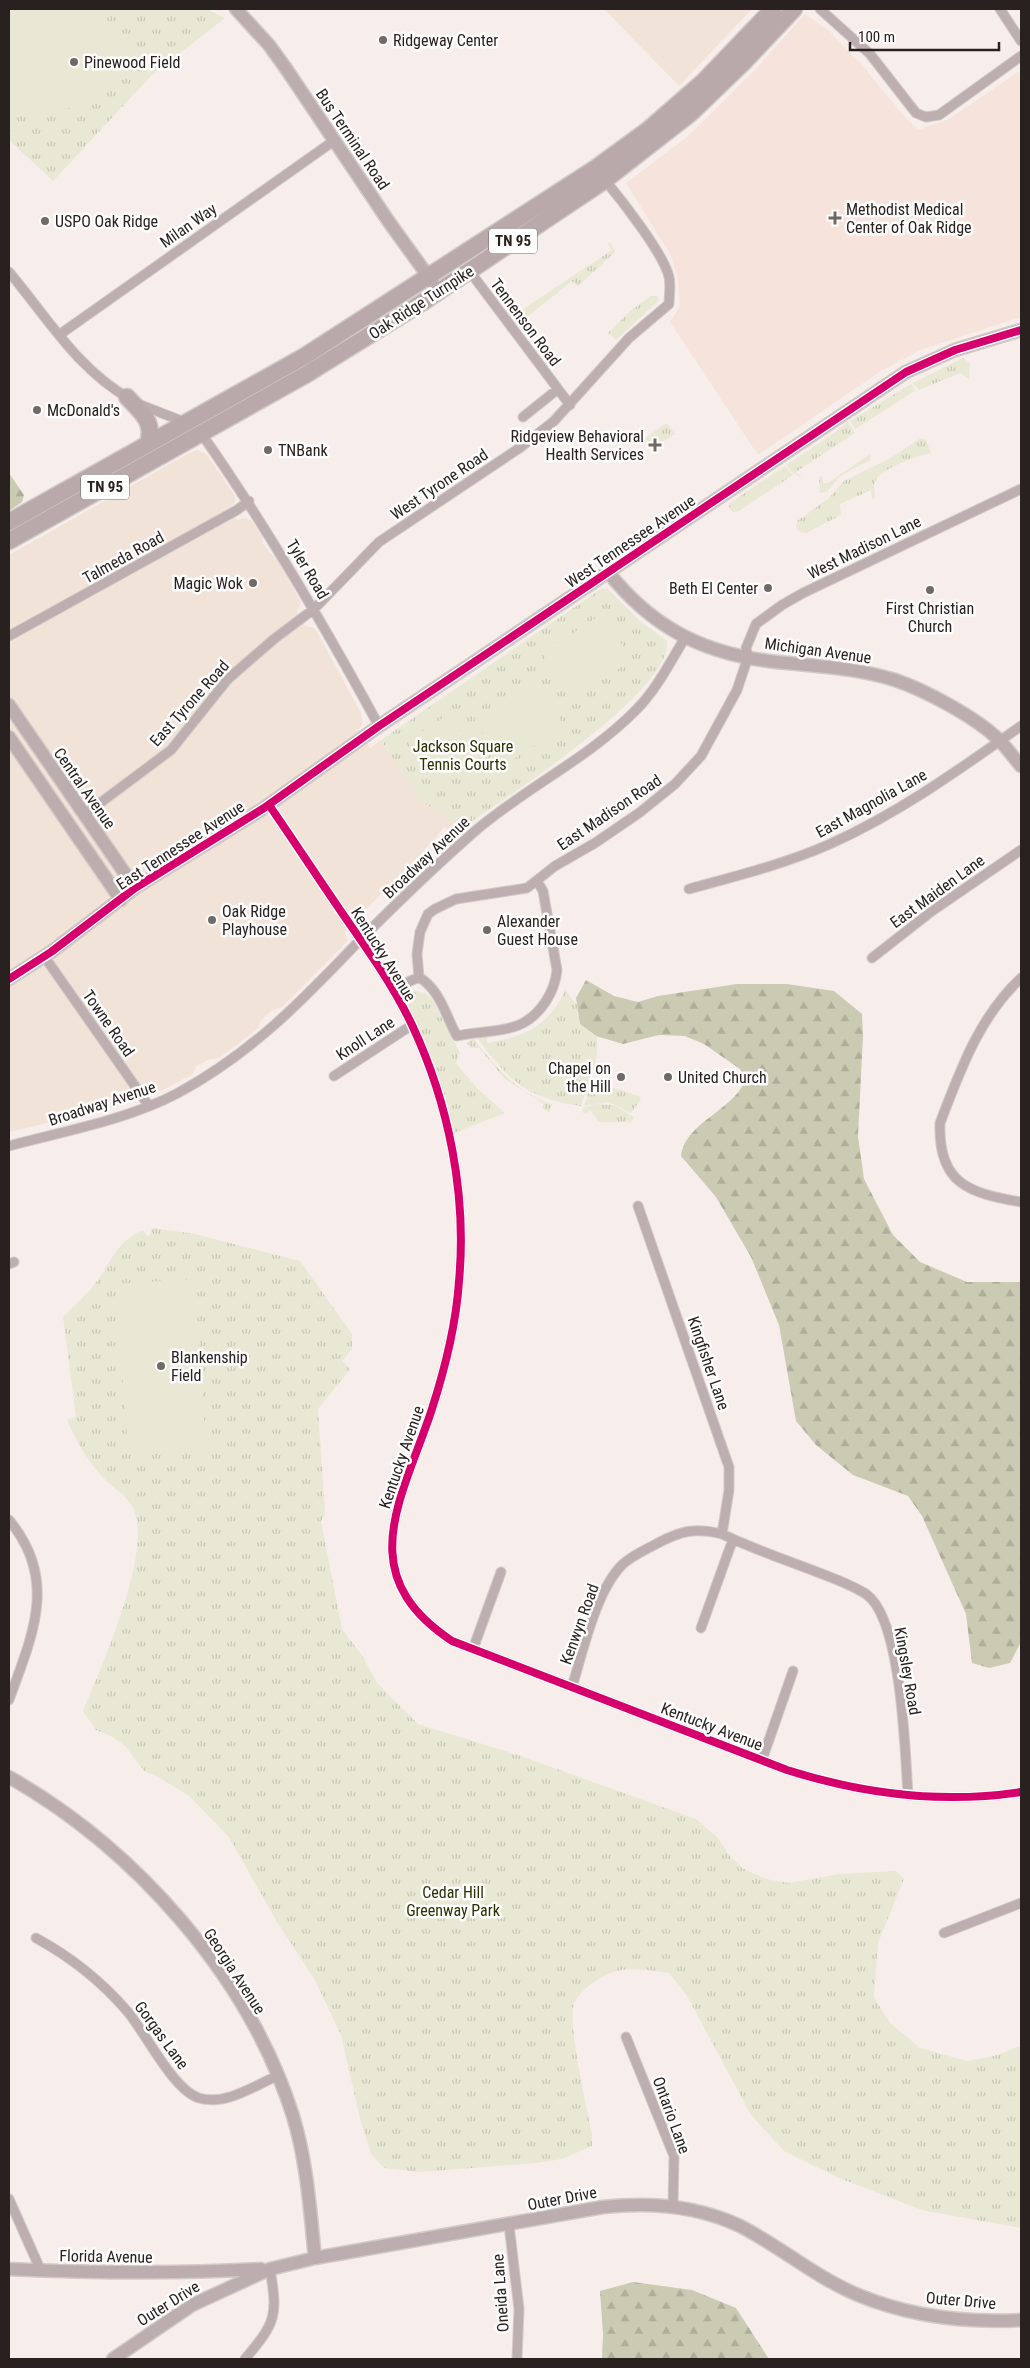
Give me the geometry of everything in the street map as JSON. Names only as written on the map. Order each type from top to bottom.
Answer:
[{"type":"highway","name":"Oak Ridge Turnpike","points":[[600,174],[703,82],[773,9]]},
{"type":"highway","name":"Oak Ridge Turnpike","points":[[9,522],[305,356],[429,277],[464,264],[600,174],[663,137],[698,107],[794,9]]},
{"type":"highway","name":"Oak Ridge Turnpike","points":[[9,541],[307,374],[439,291],[464,264]]},
{"type":"highway","points":[[127,398],[148,421],[152,433],[148,443]]},
{"type":"highway","points":[[187,423],[201,433]]},
{"type":"street","name":"Bus Terminal Road","points":[[236,9],[269,45],[389,222],[439,291]]},
{"type":"street","points":[[820,9],[870,54],[916,113],[926,117],[939,115],[1021,56]]},
{"type":"street","points":[[1000,9],[1021,41]]},
{"type":"street","name":"Milan Way","points":[[59,335],[335,140]]},
{"type":"street","name":"West Tyrone Road","points":[[314,609],[379,542],[537,436],[570,405],[589,380],[629,338],[669,304],[670,278],[667,272],[655,250],[600,174]]},
{"type":"street","name":"Tennenson Road","points":[[464,264],[570,405]]},
{"type":"street","points":[[9,272],[82,363],[110,388],[149,410],[187,423]]},
{"type":"street","name":"West Tennessee Avenue","points":[[269,805],[379,726],[906,372],[955,350],[1021,330]]},
{"type":"street","points":[[523,417],[558,389]]},
{"type":"street","name":"Tyler Road","points":[[201,433],[249,501],[323,623],[379,726]]},
{"type":"street","name":"West Madison Lane","points":[[748,657],[746,648],[756,624],[782,604],[900,545],[1021,489]]},
{"type":"street","name":"Talmeda Road","points":[[9,636],[122,575],[237,510],[249,501]]},
{"type":"street","name":"Michigan Avenue","points":[[608,572],[634,603],[684,638],[712,649],[748,657],[844,669],[895,680],[938,699],[983,726],[1000,741],[1021,766]]},
{"type":"street","name":"East Tyrone Road","points":[[84,815],[171,750],[228,679],[274,639],[314,609]]},
{"type":"street","name":"Broadway Avenue","points":[[9,1146],[149,1106],[211,1073],[255,1043],[296,1006],[361,940],[475,832],[509,804],[612,731],[637,709],[658,683],[684,638]]},
{"type":"street","name":"East Madison Road","points":[[419,977],[417,954],[420,932],[428,914],[434,909],[456,899],[526,888],[556,866],[595,843],[675,784],[701,756],[738,690],[748,657]]},
{"type":"street","name":"Central Avenue","points":[[11,712],[135,888]]},
{"type":"street","name":"East Magnolia Lane","points":[[689,889],[785,861],[837,841],[896,810],[1021,726]]},
{"type":"street","name":"Central Avenue","points":[[9,737],[121,900]]},
{"type":"street","name":"Kentucky Avenue","points":[[269,805],[393,989],[412,1026],[430,1071],[449,1134],[460,1207],[461,1256],[456,1313],[445,1369],[395,1511],[392,1551],[400,1585],[416,1612],[452,1641],[762,1760],[824,1781],[908,1795],[969,1798],[1021,1792]]},
{"type":"street","name":"East Tennessee Avenue","points":[[9,979],[44,956],[135,888],[269,805]]},
{"type":"street","points":[[69,825],[84,815]]},
{"type":"street","name":"East Maiden Lane","points":[[872,958],[932,911],[1021,850]]},
{"type":"street","points":[[101,871],[116,860]]},
{"type":"street","points":[[393,989],[419,977],[436,990],[457,1036],[520,1024],[540,1008],[553,990],[557,970],[542,891],[537,881]]},
{"type":"street","name":"Towne Road","points":[[44,956],[149,1106]]},
{"type":"street","points":[[1021,978],[1008,990],[989,1015],[966,1059],[940,1123],[942,1152],[949,1169],[957,1179],[973,1191],[1021,1202]]},
{"type":"street","name":"Knoll Lane","points":[[334,1076],[412,1026]]},
{"type":"street","name":"Kingfisher Lane","points":[[638,1206],[729,1467],[729,1490],[722,1534]]},
{"type":"street","points":[[9,1520],[21,1536],[32,1557],[37,1583],[37,1609],[32,1634],[9,1700]]},
{"type":"street","name":"Kenwyn Road","points":[[572,1687],[603,1596],[614,1575],[622,1565],[631,1557],[664,1539],[691,1529],[707,1530],[722,1534]]},
{"type":"street","name":"Kingsley Road","points":[[722,1534],[835,1579],[866,1594],[877,1607],[884,1619],[899,1688],[908,1795]]},
{"type":"street","points":[[701,1628],[732,1539]]},
{"type":"street","points":[[473,1649],[501,1572]]},
{"type":"street","points":[[762,1760],[793,1671]]},
{"type":"street","name":"Georgia Avenue","points":[[9,1777],[71,1816],[119,1856],[172,1910],[226,1982],[261,2041],[278,2076],[292,2115],[303,2155],[315,2258]]},
{"type":"street","points":[[944,1933],[1021,1903]]},
{"type":"street","name":"Gorgas Lane","points":[[36,1938],[59,1952],[110,1993],[133,2018],[176,2081],[190,2094],[209,2100],[227,2098],[278,2076]]},
{"type":"street","name":"Ontario Lane","points":[[626,2037],[674,2156],[673,2206]]},
{"type":"street","points":[[9,2198],[41,2271]]},
{"type":"street","name":"Outer Drive","points":[[113,2359],[147,2335],[211,2295],[270,2269],[315,2258],[603,2207],[639,2204],[673,2206],[742,2227],[820,2277],[874,2301],[921,2314],[965,2320],[1021,2320]]},
{"type":"street","name":"Oneida Lane","points":[[509,2225],[519,2309],[517,2359]]},
{"type":"street","name":"Florida Avenue","points":[[9,2269],[134,2274],[270,2269]]},
{"type":"street","points":[[245,2359],[267,2333],[273,2319],[275,2301],[270,2269]]},
{"type":"street","points":[[202,2273],[210,2283],[211,2295]]},
{"type":"shaded area","points":[[604,9],[752,9],[679,86]]},
{"type":"shaded area","name":"Methodist Medical Center of Oak Ridge","points":[[805,14],[829,31],[861,64],[918,130],[949,119],[1021,70],[1021,317],[920,350],[881,371],[758,455],[670,322],[680,306],[677,275],[670,254],[626,183],[687,137],[752,73]]},
{"type":"shaded area","points":[[198,450],[207,455],[235,496],[235,502],[231,507],[237,520],[245,518],[251,520],[263,537],[262,542],[270,553],[276,557],[301,602],[297,612],[305,626],[315,628],[361,713],[363,723],[358,731],[370,748],[381,740],[423,803],[445,814],[463,831],[455,834],[444,827],[433,841],[345,931],[347,941],[341,948],[282,1007],[271,1011],[260,1022],[259,1028],[222,1056],[210,1059],[196,1066],[193,1074],[157,1093],[150,1093],[124,1105],[9,1132],[9,555],[189,453]]},
{"type":"green space","points":[[9,9],[207,9],[225,18],[151,76],[53,181],[9,140]]},
{"type":"green space","name":"Pinewood Field","points":[[10,9],[81,9],[142,60],[115,86],[83,104],[47,111],[9,108]]},
{"type":"green space","points":[[609,242],[615,250],[613,254],[578,286],[572,281],[522,321],[526,327],[524,330],[508,310],[513,308],[517,313],[612,250],[608,244]]},
{"type":"green space","points":[[651,296],[659,298],[657,302],[616,340],[608,333],[630,311]]},
{"type":"green space","points":[[963,358],[970,363],[969,379],[960,373],[919,390],[913,383]]},
{"type":"green space","points":[[911,384],[915,391],[855,429],[850,421]]},
{"type":"green space","points":[[848,422],[855,433],[796,472],[804,479],[792,472],[786,465],[826,439]]},
{"type":"green space","points":[[667,423],[675,434],[652,449],[645,438]]},
{"type":"green space","points":[[921,438],[926,440],[931,453],[900,463],[884,472],[875,482],[875,498],[872,499],[871,490],[840,504],[841,515],[806,533],[798,531],[796,527],[797,521],[829,498],[844,481],[889,459]]},
{"type":"green space","points":[[870,454],[870,460],[840,476],[827,492],[820,493],[819,477],[822,476],[823,483],[828,483]]},
{"type":"green space","points":[[785,466],[793,475],[739,511],[732,512],[729,507],[730,503]]},
{"type":"green space","points":[[9,473],[24,495],[22,502],[9,511]]},
{"type":"green space","name":"Jackson Square Tennis Courts","points":[[601,589],[608,589],[639,620],[667,641],[662,662],[643,687],[615,715],[582,743],[461,829],[445,814],[423,803],[381,740]]},
{"type":"green space","points":[[602,614],[632,660],[573,699],[542,653]]},
{"type":"green space","points":[[534,679],[564,726],[504,765],[474,719]]},
{"type":"green space","points":[[449,714],[479,759],[437,786],[407,741]]},
{"type":"green space","points":[[586,980],[614,996],[638,1002],[658,996],[737,984],[787,984],[834,991],[862,1014],[863,1036],[858,1136],[864,1179],[893,1235],[920,1262],[967,1282],[1021,1282],[1021,1642],[1010,1663],[989,1668],[972,1663],[966,1614],[922,1516],[908,1496],[853,1475],[816,1445],[796,1421],[779,1325],[751,1257],[716,1197],[681,1156],[684,1145],[699,1126],[739,1091],[745,1081],[740,1069],[704,1044],[685,1036],[659,1035],[623,1044],[596,1036],[580,1024],[576,998]]},
{"type":"green space","points":[[565,990],[577,1005],[580,1024],[597,1038],[597,1056],[581,1106],[546,1098],[520,1084],[498,1064],[476,1036],[487,1036],[487,1043],[500,1041],[534,1028],[551,1013],[559,1003]]},
{"type":"green space","points":[[414,991],[425,993],[432,999],[460,1053],[456,1063],[477,1088],[505,1113],[454,1133],[435,1066],[408,1006],[407,999]]},
{"type":"green space","points":[[473,1038],[498,1068],[517,1086],[552,1104],[549,1112],[544,1110],[543,1103],[505,1079],[479,1048],[471,1048],[467,1043]]},
{"type":"green space","points":[[592,1081],[639,1096],[641,1099],[631,1113],[609,1102],[584,1106]]},
{"type":"green space","points":[[596,1104],[614,1105],[634,1117],[631,1122],[599,1122],[590,1110],[586,1114],[582,1112],[583,1108]]},
{"type":"green space","name":"Cedar Hill Greenway Park","points":[[152,1228],[195,1234],[300,1261],[352,1334],[352,1349],[342,1361],[350,1369],[318,1409],[325,1515],[321,1521],[342,1629],[361,1654],[378,1684],[418,1724],[518,1755],[696,1819],[717,1837],[729,1855],[742,1868],[766,1879],[788,1883],[839,1874],[896,1871],[904,1879],[878,1943],[874,1997],[889,2022],[920,2048],[967,2061],[994,2056],[1021,2046],[1021,2228],[922,2210],[839,2178],[784,2151],[751,2115],[686,1994],[669,1973],[649,1970],[629,1969],[610,1973],[586,1988],[574,2004],[573,2028],[575,2046],[592,2133],[592,2146],[562,2159],[536,2163],[420,2172],[384,2168],[371,2154],[360,2119],[341,2035],[315,1980],[277,1922],[229,1837],[189,1796],[160,1778],[144,1771],[125,1746],[111,1736],[96,1730],[83,1711],[112,1639],[132,1577],[137,1549],[137,1524],[132,1506],[90,1461],[77,1441],[67,1419],[76,1417],[63,1317],[100,1277],[114,1254],[126,1240],[143,1230],[147,1236],[150,1235]]},
{"type":"green space","name":"Blankenship Field","points":[[194,1279],[206,1447],[128,1453],[116,1284]]},
{"type":"green space","points":[[633,2282],[692,2290],[736,2308],[769,2359],[602,2359],[603,2334],[600,2291]]},
{"type":"cycle path","points":[[9,979],[51,952],[135,888],[264,808],[379,726],[906,372],[955,350],[1021,330]]},
{"type":"cycle path","points":[[269,805],[375,960],[412,1025],[436,1086],[452,1150],[457,1183],[461,1249],[455,1315],[441,1380],[398,1506],[393,1535],[394,1563],[402,1590],[421,1616],[452,1641],[787,1770],[845,1785],[903,1795],[962,1797],[1021,1792]]},
{"type":"place","name":"Ridgeway Center","points":[[383,40]]},
{"type":"place","name":"Pinewood Field","points":[[74,62]]},
{"type":"place","name":"Methodist Medical Center of Oak Ridge","points":[[835,218]]},
{"type":"place","name":"USPO Oak Ridge","points":[[45,221]]},
{"type":"place","name":"McDonald's","points":[[37,410]]},
{"type":"place","name":"Ridgeview Behavioral Health Services","points":[[655,445]]},
{"type":"place","name":"TNBank","points":[[268,450]]},
{"type":"place","name":"Magic Wok","points":[[253,583]]},
{"type":"place","name":"Beth El Center","points":[[768,588]]},
{"type":"place","name":"First Christian Church","points":[[930,590]]},
{"type":"place","name":"Oak Ridge Playhouse","points":[[212,920]]},
{"type":"place","name":"Alexander Guest House","points":[[487,930]]},
{"type":"place","name":"Chapel on the Hill","points":[[621,1077]]},
{"type":"place","name":"United Church","points":[[668,1077]]},
{"type":"place","name":"Blankenship Field","points":[[161,1366]]}]
